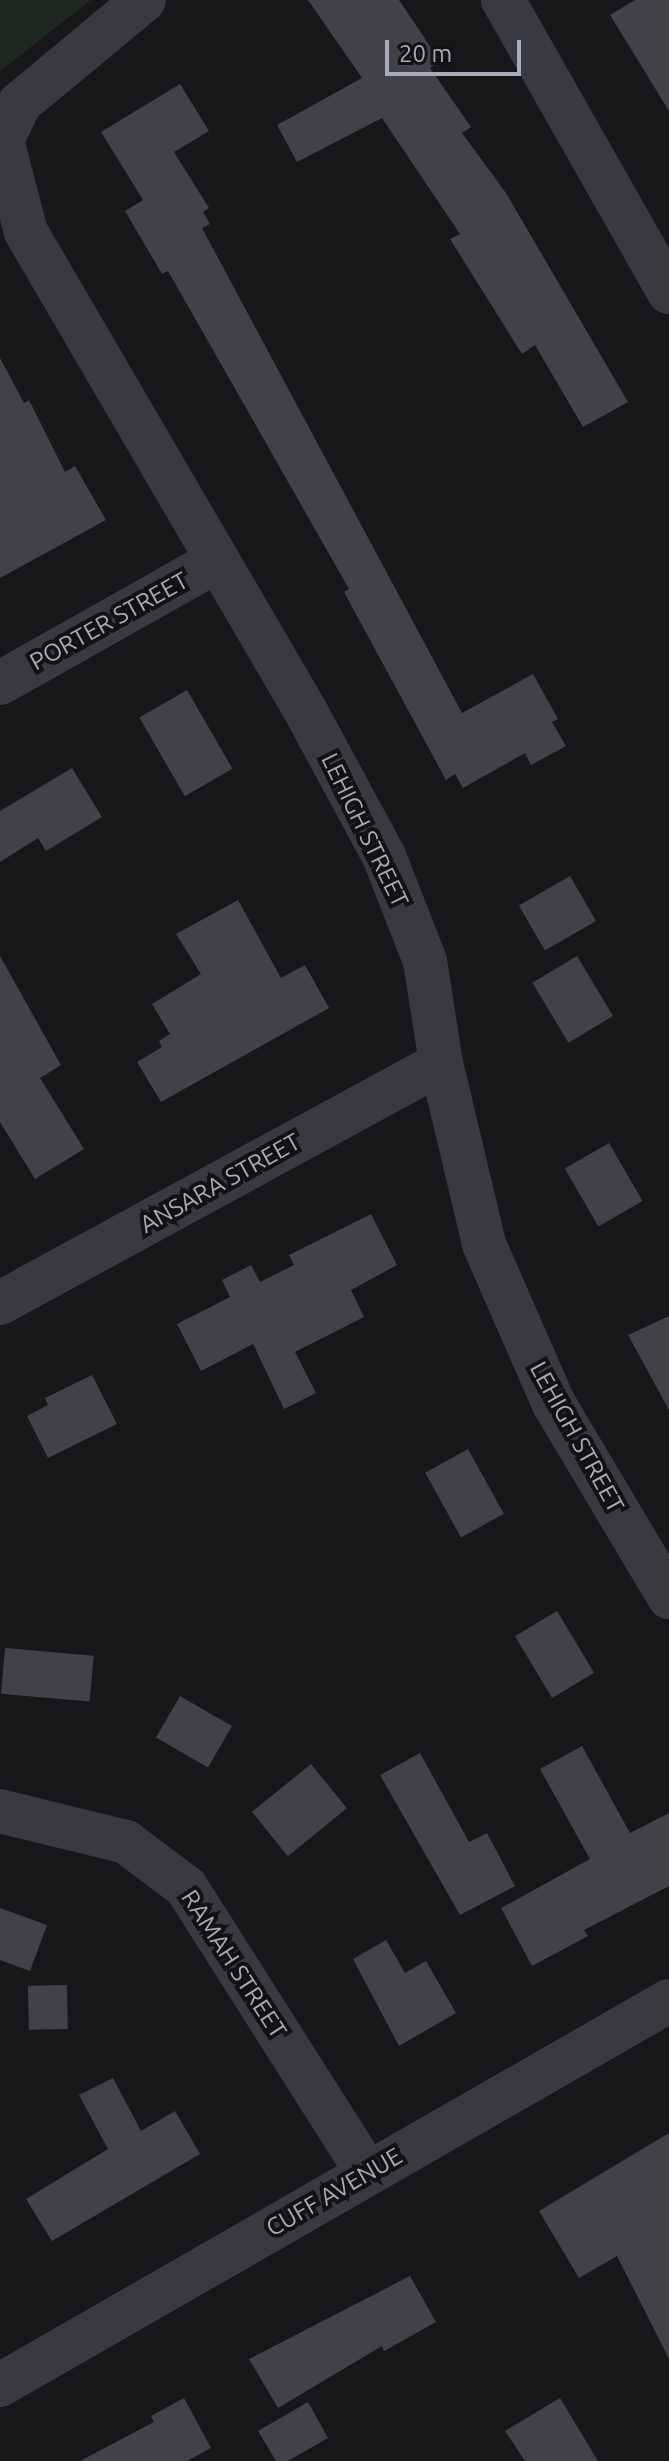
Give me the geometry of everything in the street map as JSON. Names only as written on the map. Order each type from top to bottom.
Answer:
[{"type":"street","name":"LEHIGH STREET","points":[[144,0],[20,103],[2,140],[26,232],[218,560],[384,856],[425,961],[441,1063],[484,1244],[554,1404],[669,1597]]},
{"type":"street","points":[[503,0],[669,292]]},
{"type":"street","name":"PORTER STREET","points":[[0,683],[218,560]]},
{"type":"street","name":"ANSARA STREET","points":[[0,1303],[441,1063]]},
{"type":"street","name":"RAMAH STREET","points":[[0,1811],[126,1842],[186,1887],[367,2172]]},
{"type":"street","name":"CUFF AVENUE","points":[[0,2385],[669,2001]]},
{"type":"shaded area","points":[[0,0],[91,0],[0,71]]},
{"type":"building","points":[[308,0],[399,0],[440,61],[430,68],[471,127],[462,133],[506,193],[628,402],[583,427],[535,345],[522,354],[450,239],[460,234],[382,118],[297,162],[277,125],[362,78]]},
{"type":"building","points":[[635,0],[669,0],[669,111],[610,15]]},
{"type":"building","points":[[180,84],[209,131],[174,152],[209,208],[203,212],[210,224],[202,228],[462,713],[533,674],[558,719],[552,722],[566,746],[531,765],[525,753],[463,788],[455,774],[446,780],[344,592],[349,589],[168,271],[162,274],[125,211],[143,200],[101,132]]},
{"type":"building","points":[[0,358],[24,403],[29,400],[65,472],[75,466],[106,520],[0,578]]},
{"type":"building","points":[[187,690],[232,769],[185,796],[139,718]]},
{"type":"building","points":[[72,768],[102,817],[46,851],[38,838],[0,862],[0,811]]},
{"type":"building","points":[[570,876],[596,921],[545,951],[519,906]]},
{"type":"building","points":[[238,900],[281,978],[305,965],[329,1008],[161,1102],[137,1062],[162,1047],[159,1041],[170,1034],[152,1004],[201,974],[176,934]]},
{"type":"building","points":[[0,956],[61,1065],[40,1078],[84,1149],[35,1179],[0,1122]]},
{"type":"building","points":[[577,956],[613,1016],[568,1043],[532,983]]},
{"type":"building","points":[[609,1143],[642,1201],[598,1227],[565,1168]]},
{"type":"building","points":[[371,1214],[397,1265],[351,1290],[364,1317],[295,1352],[316,1393],[284,1409],[253,1344],[201,1371],[177,1324],[230,1297],[222,1280],[251,1265],[260,1282],[294,1265],[289,1255]]},
{"type":"building","points":[[669,1316],[669,1410],[628,1335]]},
{"type":"building","points":[[92,1375],[117,1424],[48,1458],[27,1416],[48,1405],[45,1398]]},
{"type":"building","points":[[468,1449],[504,1514],[461,1537],[425,1473]]},
{"type":"building","points":[[557,1611],[594,1673],[552,1698],[515,1636]]},
{"type":"building","points":[[5,1648],[94,1656],[90,1702],[1,1694]]},
{"type":"building","points":[[180,1696],[232,1726],[208,1768],[156,1738]]},
{"type":"building","points":[[582,1746],[630,1833],[669,1813],[669,1886],[584,1930],[588,1936],[532,1966],[501,1908],[590,1859],[540,1769]]},
{"type":"building","points":[[420,1753],[469,1842],[487,1833],[515,1886],[460,1915],[380,1775]]},
{"type":"building","points":[[311,1764],[347,1808],[288,1856],[252,1812]]},
{"type":"building","points":[[0,1908],[47,1925],[30,1971],[0,1960]]},
{"type":"building","points":[[386,1940],[405,1973],[426,1961],[456,2013],[399,2046],[353,1959]]},
{"type":"building","points":[[67,1985],[68,2029],[29,2030],[28,1986]]},
{"type":"building","points":[[113,2078],[141,2131],[175,2111],[200,2154],[52,2241],[26,2199],[108,2149],[79,2095]]},
{"type":"building","points":[[669,2133],[669,2359],[617,2256],[579,2278],[539,2211]]},
{"type":"building","points":[[410,2276],[436,2322],[384,2351],[382,2346],[278,2408],[249,2359]]},
{"type":"building","points":[[184,2398],[211,2448],[187,2461],[80,2461],[154,2422],[151,2416]]},
{"type":"building","points":[[560,2398],[598,2461],[525,2461],[505,2431]]},
{"type":"building","points":[[308,2402],[328,2438],[288,2461],[276,2461],[258,2431]]}]
